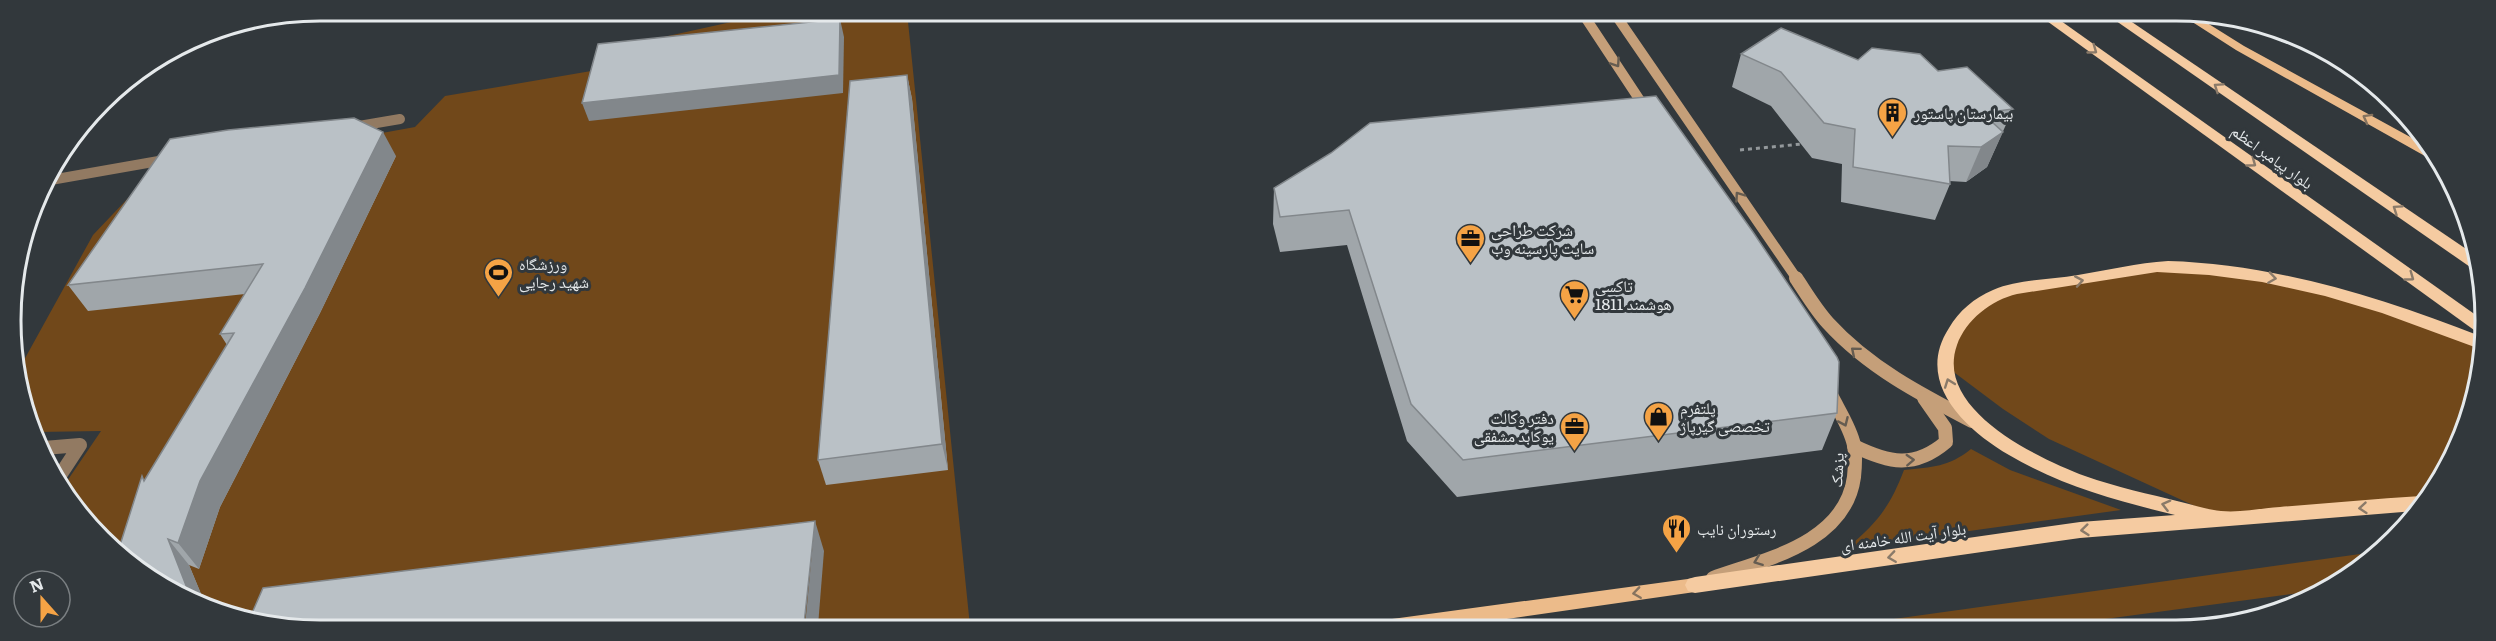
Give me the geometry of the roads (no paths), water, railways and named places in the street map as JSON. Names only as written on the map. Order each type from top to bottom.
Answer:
[{"type":"highway","name":"بلوار پیامبر اعظم","points":[[2053,21],[2475,322]]},
{"type":"highway","name":"بلوار پیامبر اعظم","points":[[2122,21],[2468,257]]},
{"type":"highway","points":[[2223,519],[2078,481],[2001,441],[1974,422],[1958,403],[1948,384],[1943,364],[1954,331],[1974,308],[2001,293],[2148,268],[2189,267],[2288,280],[2358,298],[2474,340]]},
{"type":"highway","name":"بلوار آیت الله خامنه ای","points":[[1695,585],[2080,531],[2412,504]]},
{"type":"main road","points":[[1588,21],[1655,122]]},
{"type":"main road","points":[[1619,21],[1826,321],[1847,344],[1870,363],[1922,395],[1974,422]]},
{"type":"main road","points":[[2198,22],[2240,48],[2420,148]]},
{"type":"main road","name":"پزشک","points":[[1695,585],[1802,544],[1826,530],[1843,514],[1851,496],[1855,477],[1854,446],[1826,384]]},
{"type":"main road","points":[[1854,446],[1875,457],[1903,462],[1922,460],[1937,451],[1946,442],[1946,428],[1922,395]]},
{"type":"main road","name":"بلوار آیت الله خامنه ای","points":[[1442,620],[1695,585]]},
{"type":"street","points":[[342,129],[400,118]]},
{"type":"street","points":[[57,179],[182,157]]},
{"type":"street","points":[[50,448],[80,446],[62,472]]},
{"type":"place","name":"بیمارستان پاستور","points":[[1893,138]]},
{"type":"place","name":"شرکت طراحی سایت پارسینه وب","points":[[1470,264]]},
{"type":"place","name":"ورزشگاه شهید رجایی","points":[[498,298]]},
{"type":"place","name":"تاکسی هوشمند 1811","points":[[1574,320]]},
{"type":"place","name":"پلتفرم تخصصی گیرپاژ","points":[[1659,442]]},
{"type":"place","name":"دفتر وکالت یوکابد مشفقی","points":[[1575,452]]},
{"type":"place","name":"رستوران نایب","points":[[1676,554]]}]
